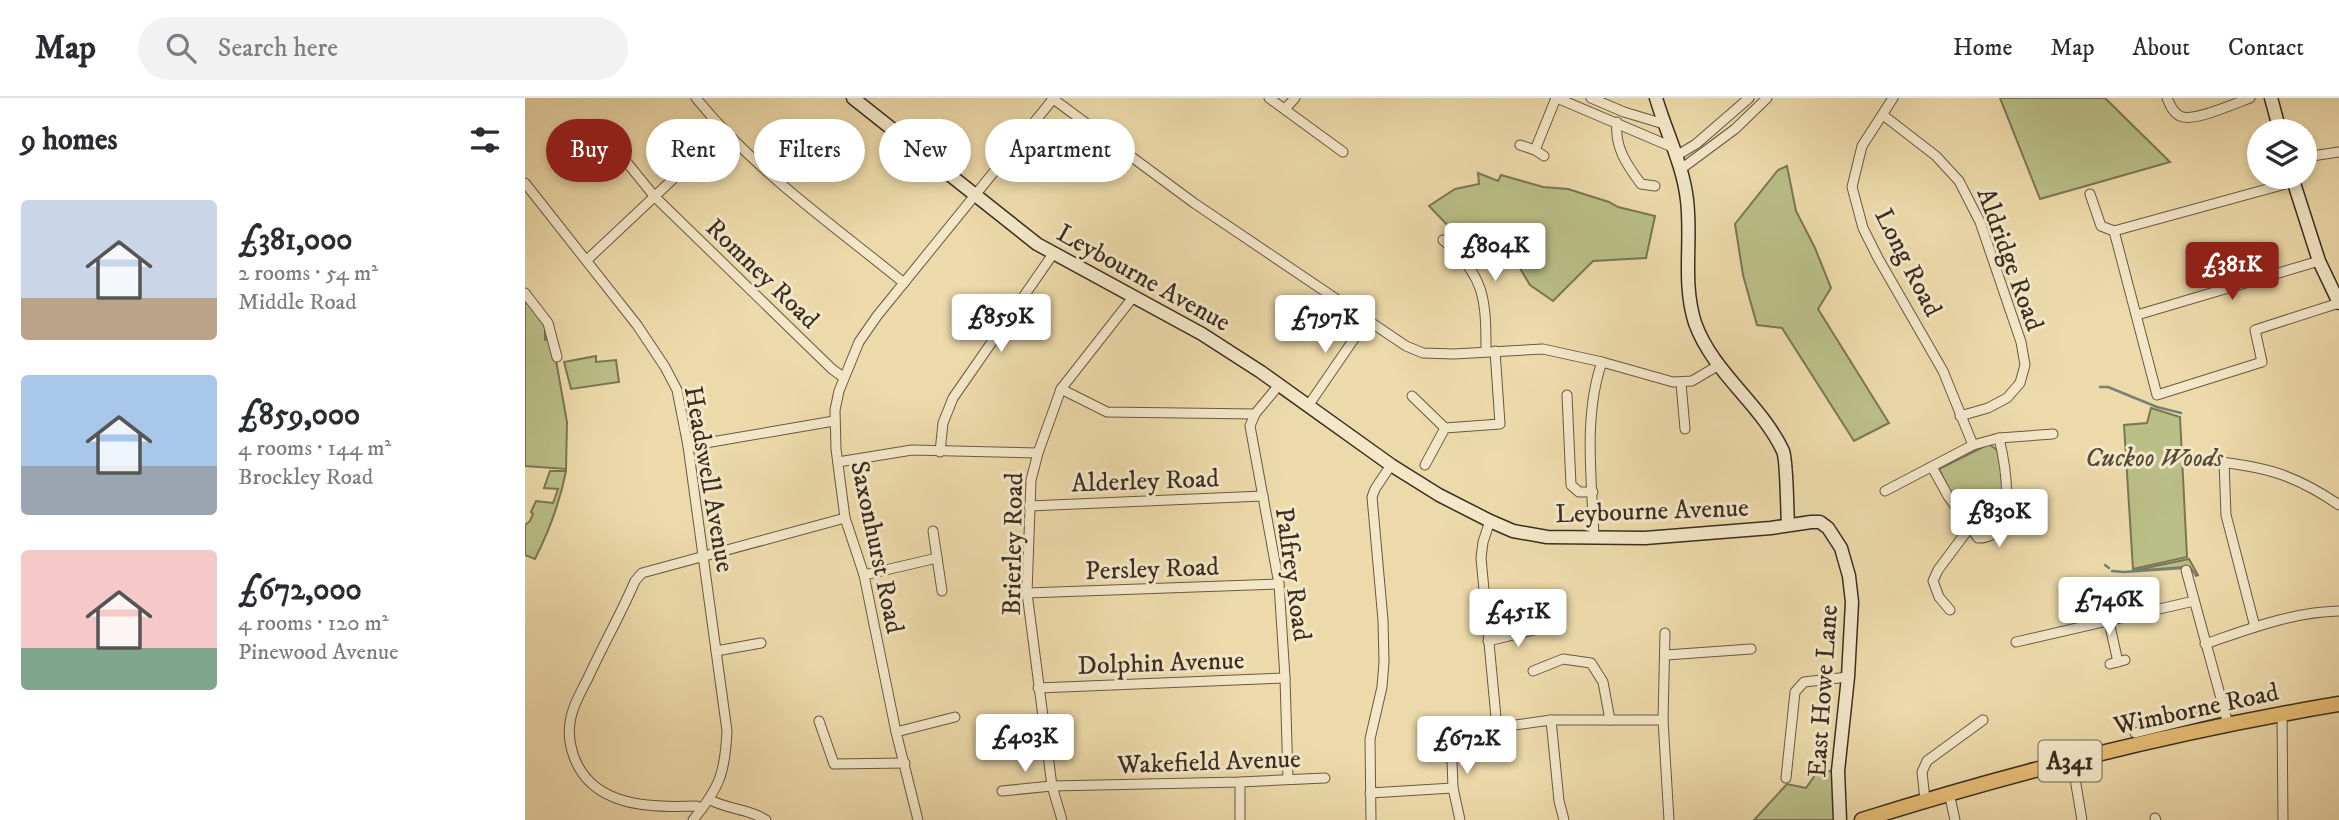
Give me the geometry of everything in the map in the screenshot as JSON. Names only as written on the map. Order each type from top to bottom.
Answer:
[{"type":"main road","name":"Wimborne Road","points":[[1862,820],[1949,793],[2227,718],[2282,714],[2339,704]]},
{"type":"street","points":[[696,98],[713,119]]},
{"type":"street","name":"Leybourne Avenue","points":[[853,98],[1025,235],[1053,254],[1202,334],[1279,384],[1391,465],[1490,522],[1535,536],[1594,538],[1646,538],[1788,525]]},
{"type":"street","points":[[1269,98],[1343,152]]},
{"type":"street","points":[[1285,108],[1295,98]]},
{"type":"street","points":[[1535,150],[1556,98],[1616,122],[1674,152],[1696,144],[1749,98]]},
{"type":"street","points":[[1591,98],[1624,113],[1664,124]]},
{"type":"street","points":[[1657,98],[1681,169],[1688,211],[1686,267],[1696,325],[1719,365],[1784,453],[1788,525]]},
{"type":"street","points":[[1681,169],[1735,130],[1767,98]]},
{"type":"street","name":"Long Road","points":[[1893,98],[1862,146],[1852,187],[1863,228],[1943,371],[1973,445]]},
{"type":"street","points":[[2167,98],[2173,111],[2180,117],[2191,119],[2250,98]]},
{"type":"street","points":[[2271,98],[2277,119]]},
{"type":"street","points":[[1053,99],[1194,203],[1406,346],[1423,353],[1543,349],[1681,383],[1697,378],[1719,365]]},
{"type":"street","name":"Saxonhurst Road","points":[[918,820],[896,732],[864,575],[845,518],[834,421],[837,399],[843,377],[859,342],[877,316],[1053,99]]},
{"type":"street","name":"Aldridge Road","points":[[1883,115],[1936,156],[1959,181],[1980,222],[2021,342],[2025,365],[2020,383],[2007,398],[1988,408],[1960,416]]},
{"type":"street","points":[[1616,122],[1615,135],[1624,160],[1641,184],[1655,186]]},
{"type":"street","points":[[1520,145],[1544,156]]},
{"type":"street","points":[[740,148],[762,169],[904,282]]},
{"type":"street","points":[[2317,155],[2339,152]]},
{"type":"street","name":"Romney Road","points":[[632,168],[655,197],[843,377]]},
{"type":"street","points":[[587,260],[671,182]]},
{"type":"street","name":"Headswell Avenue","points":[[525,183],[637,325],[674,382],[680,401],[727,730],[722,777],[693,820]]},
{"type":"street","points":[[2090,194],[2101,226],[2114,230],[2257,189]]},
{"type":"street","points":[[2114,230],[2157,395],[2262,362],[2255,330],[2339,303],[2319,261],[2295,189]]},
{"type":"street","points":[[1412,396],[1445,428],[1500,424],[1485,300],[1478,281],[1458,252],[1443,240]]},
{"type":"street","points":[[940,452],[943,423],[953,398],[1053,254]]},
{"type":"street","points":[[2137,315],[2319,261]]},
{"type":"street","points":[[525,293],[548,323],[557,357]]},
{"type":"street","name":"Brierley Road","points":[[1062,820],[1052,786],[1027,593],[1031,480],[1061,389],[1134,296]]},
{"type":"street","points":[[1308,406],[1367,320]]},
{"type":"street","points":[[1594,538],[1592,397],[1602,362]]},
{"type":"street","points":[[1681,383],[1685,429]]},
{"type":"street","points":[[1061,389],[1107,412],[1255,414],[1279,384]]},
{"type":"street","points":[[1567,395],[1571,485],[1579,492],[1593,492]]},
{"type":"street","name":"Palfrey Road","points":[[1255,414],[1250,426],[1279,583],[1288,779]]},
{"type":"street","points":[[688,446],[834,421]]},
{"type":"street","points":[[1425,465],[1445,428]]},
{"type":"street","points":[[1885,491],[1973,445],[1999,438],[2053,434]]},
{"type":"street","points":[[1932,467],[1948,496],[1978,538],[1993,536],[2001,527],[2005,516],[2006,468],[1999,438]]},
{"type":"street","points":[[838,462],[912,450],[1038,453]]},
{"type":"street","points":[[2199,460],[2268,468],[2303,482],[2339,505]]},
{"type":"street","points":[[2224,462],[2226,515],[2255,627]]},
{"type":"street","points":[[1371,820],[1370,739],[1382,687],[1384,662],[1383,620],[1371,497],[1391,465]]},
{"type":"street","name":"Alderley Road","points":[[1029,506],[1263,496]]},
{"type":"street","points":[[702,808],[635,805],[609,795],[581,771],[572,751],[569,730],[577,701],[638,576],[646,570],[845,518]]},
{"type":"street","points":[[1490,522],[1481,550],[1487,641],[1497,729]]},
{"type":"street","name":"East Howe Lane","points":[[1788,525],[1820,522],[1832,532],[1841,548],[1849,576],[1852,602],[1848,677],[1838,771],[1840,820]]},
{"type":"street","points":[[1950,610],[1933,581],[1970,527]]},
{"type":"street","points":[[933,531],[942,591]]},
{"type":"street","points":[[864,575],[937,558]]},
{"type":"street","points":[[2186,570],[2227,718]]},
{"type":"street","name":"Persley Road","points":[[1027,593],[1279,583]]},
{"type":"street","points":[[2016,642],[2193,601]]},
{"type":"street","points":[[2205,644],[2280,619],[2320,611],[2339,611]]},
{"type":"street","points":[[2109,622],[2118,662]]},
{"type":"street","points":[[1487,641],[1542,628]]},
{"type":"street","points":[[1665,633],[1663,720],[1669,820]]},
{"type":"street","points":[[716,651],[761,643]]},
{"type":"street","points":[[1663,648],[1744,647]]},
{"type":"street","points":[[1533,671],[1563,659],[1591,663],[1603,682],[1610,720]]},
{"type":"street","points":[[1786,778],[1795,692],[1804,682],[1848,677]]},
{"type":"street","name":"Dolphin Avenue","points":[[1038,688],[1285,678]]},
{"type":"street","points":[[2282,714],[2283,820]]},
{"type":"street","points":[[896,732],[955,717]]},
{"type":"street","name":"Wimborne Road","points":[[2135,733],[2227,718]]},
{"type":"street","points":[[1460,820],[1453,789],[1451,734],[1551,720],[1663,720]]},
{"type":"street","points":[[1551,720],[1559,801],[1564,820]]},
{"type":"street","points":[[1925,800],[1922,772],[1927,761],[1983,720]]},
{"type":"street","points":[[820,721],[834,764],[905,764]]},
{"type":"street","points":[[2072,761],[2082,820]]},
{"type":"street","name":"Wakefield Avenue","points":[[1002,792],[1052,786],[1325,778]]},
{"type":"street","points":[[1240,782],[1240,820]]},
{"type":"street","points":[[1370,793],[1453,789]]},
{"type":"street","points":[[1949,793],[1955,820]]},
{"type":"street","points":[[709,799],[720,807],[757,814],[766,820]]},
{"type":"green space","points":[[2000,98],[2105,98],[2170,162],[2040,199]]},
{"type":"green space","points":[[1787,166],[1796,211],[1831,288],[1818,309],[1889,423],[1854,441],[1782,328],[1757,325],[1743,275],[1735,224],[1778,170]]},
{"type":"green space","points":[[1478,173],[1498,181],[1501,175],[1543,187],[1568,189],[1618,207],[1655,216],[1646,258],[1593,261],[1553,301],[1530,285],[1493,229],[1472,244],[1453,231],[1429,206],[1455,189],[1479,184]]},
{"type":"green space","points":[[528,301],[545,323],[545,340],[552,338],[567,422],[566,469],[525,466],[525,302]]},
{"type":"green space","points":[[596,356],[596,362],[616,360],[619,382],[571,389],[564,362]]},
{"type":"green space","name":"Cuckoo Woods","points":[[2151,408],[2180,417],[2187,557],[2133,569],[2124,425],[2147,423]]},
{"type":"green space","points":[[1989,444],[1997,450],[2003,466],[2002,518],[1991,533],[1979,535],[1950,493],[1939,469]]},
{"type":"green space","points":[[550,471],[566,471],[561,494],[535,559],[525,555],[525,525],[530,521],[536,501],[553,503],[558,489],[544,488]]},
{"type":"green space","points":[[2189,559],[2198,575],[2196,576],[2190,567],[2132,571]]},
{"type":"green space","points":[[1818,771],[1838,771],[1840,820],[1754,820],[1787,784],[1806,788]]},
{"type":"waterway","points":[[2100,387],[2108,387],[2157,407],[2181,413]]},
{"type":"waterway","points":[[2105,565],[2109,568]]},
{"type":"waterway","points":[[2112,571],[2183,568]]}]
